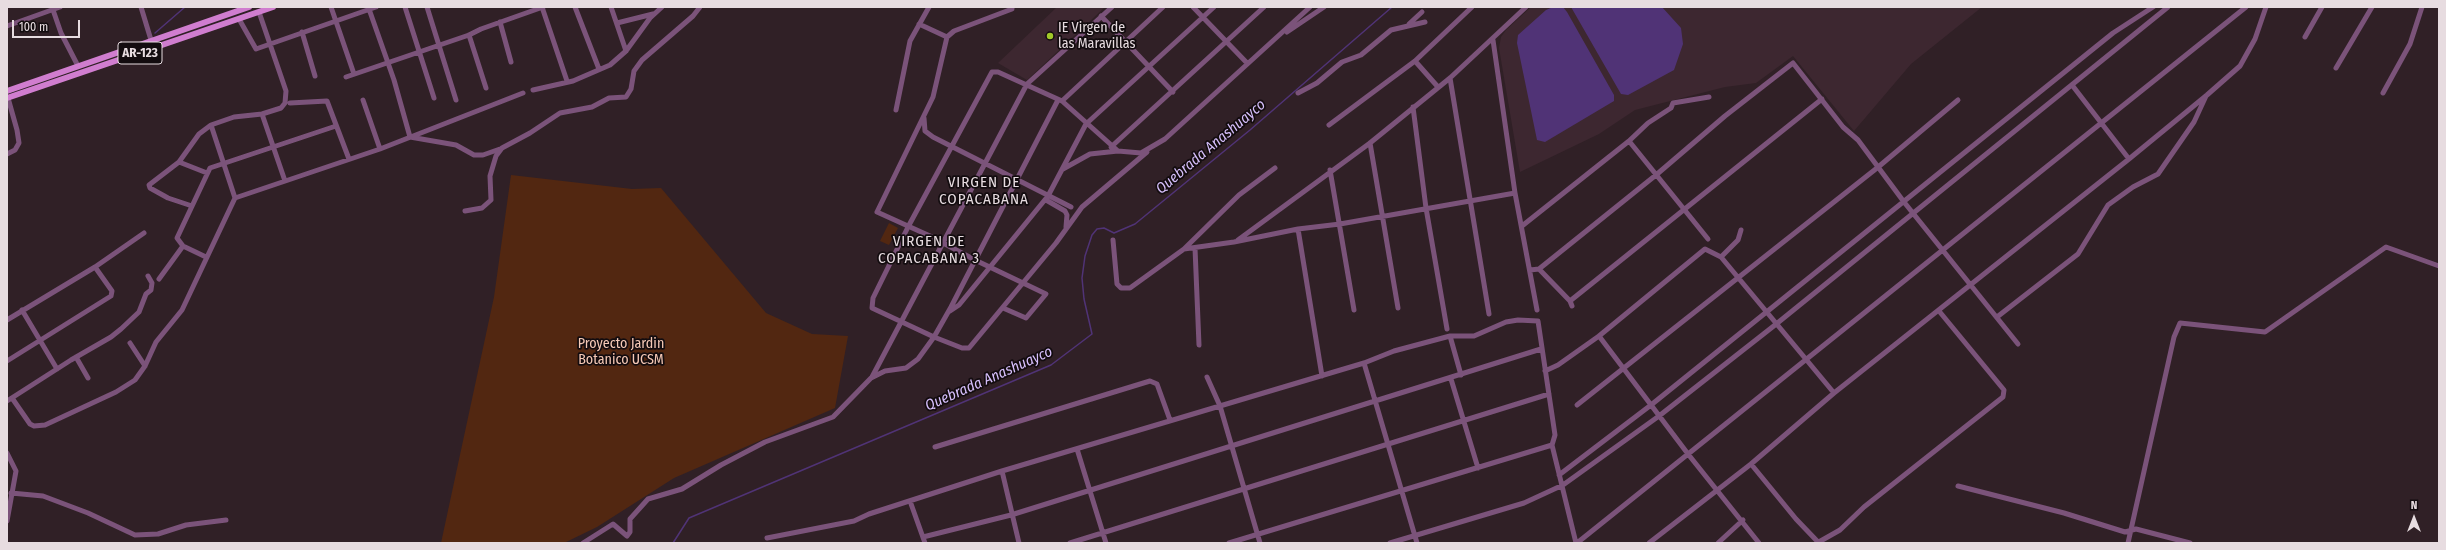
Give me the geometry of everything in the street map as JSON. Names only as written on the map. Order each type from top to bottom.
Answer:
[{"type":"main road","name":"AR-123","points":[[7,91],[248,7]]},
{"type":"main road","name":"AR-123","points":[[7,98],[273,7]]},
{"type":"street","points":[[7,26],[52,8],[60,7]]},
{"type":"street","points":[[141,7],[151,40]]},
{"type":"street","points":[[331,7],[354,74]]},
{"type":"street","points":[[239,19],[256,49],[376,7]]},
{"type":"street","points":[[405,7],[434,98]]},
{"type":"street","points":[[427,7],[456,100]]},
{"type":"street","points":[[346,77],[469,35],[543,7],[567,81]]},
{"type":"street","points":[[575,7],[599,69]]},
{"type":"street","points":[[611,7],[626,51]]},
{"type":"street","points":[[533,90],[567,81],[573,81],[610,65],[626,51],[654,13],[662,7]]},
{"type":"street","points":[[410,137],[456,145],[474,155],[491,153],[534,131],[560,113],[592,107],[609,98],[626,97],[631,89],[634,71],[642,60],[693,16],[700,7]]},
{"type":"street","points":[[896,110],[910,42],[929,7]]},
{"type":"street","points":[[1003,308],[1026,318],[1046,294],[877,212],[933,97],[947,37],[954,31],[1012,9],[1012,7]]},
{"type":"street","points":[[583,543],[613,524],[627,536],[630,532],[630,519],[648,499],[682,489],[721,464],[765,442],[833,417],[871,378],[1027,84],[1112,7]]},
{"type":"street","points":[[871,378],[885,371],[906,368],[911,365],[934,337],[949,311],[1016,180],[1060,100],[1163,7]]},
{"type":"street","points":[[1193,7],[1228,41],[1247,63]]},
{"type":"street","points":[[949,311],[959,305],[991,268],[1047,198],[1086,124],[1214,7]]},
{"type":"street","points":[[1111,147],[1173,92],[1264,7]]},
{"type":"street","points":[[1118,152],[1060,100],[998,72],[992,72],[908,227],[872,303],[872,308],[901,323],[934,337],[962,348],[969,348],[1023,284],[1086,202],[1165,139],[1310,7]]},
{"type":"street","points":[[1274,40],[1324,7]]},
{"type":"street","points":[[1329,125],[1415,61],[1472,7]]},
{"type":"street","points":[[1234,242],[1256,228],[1330,170],[1370,143],[1450,78],[1526,7]]},
{"type":"street","points":[[1559,475],[1651,405],[2113,33],[2153,7]]},
{"type":"street","points":[[1390,543],[1524,503],[1563,485],[1659,416],[1775,325],[2168,7]]},
{"type":"street","points":[[767,538],[854,521],[910,500],[1002,471],[1322,376],[1364,363],[1394,351],[1450,336],[1474,336],[1512,321],[1538,321],[1555,435],[1552,445],[1576,543],[1941,249],[1985,217],[2101,122],[2246,7]]},
{"type":"street","points":[[1649,543],[1751,464],[1834,393],[1939,311],[2207,95],[2240,66],[2255,39],[2266,7]]},
{"type":"street","points":[[2305,37],[2322,7]]},
{"type":"street","points":[[2336,68],[2372,7]]},
{"type":"street","points":[[2383,93],[2410,44],[2422,7]]},
{"type":"street","points":[[52,8],[61,33],[78,66]]},
{"type":"street","points":[[369,9],[410,137]]},
{"type":"street","points":[[192,206],[168,198],[150,188],[149,185],[179,162],[199,134],[211,125],[234,117],[262,114],[281,108],[287,97],[259,12]]},
{"type":"street","points":[[1408,25],[1422,12]]},
{"type":"street","points":[[617,23],[654,13]]},
{"type":"street","points":[[1101,16],[1173,92]]},
{"type":"street","points":[[500,22],[511,62]]},
{"type":"street","points":[[1298,93],[1317,83],[1342,62],[1361,55],[1383,35],[1408,25],[1425,22]]},
{"type":"street","points":[[919,24],[947,37]]},
{"type":"street","points":[[302,32],[315,76]]},
{"type":"street","points":[[469,35],[486,88]]},
{"type":"street","points":[[1492,40],[1515,193],[1536,310]]},
{"type":"street","points":[[1415,61],[1438,87]]},
{"type":"street","points":[[1530,270],[1539,269],[1656,175],[1725,116],[1794,63],[1843,127],[1858,140],[1877,168],[2018,344]]},
{"type":"street","points":[[1450,78],[1490,314]]},
{"type":"street","points":[[2072,85],[2129,159]]},
{"type":"street","points":[[235,198],[380,149],[523,93]]},
{"type":"street","points":[[1997,317],[2078,254],[2108,205],[2133,187],[2158,174],[2194,122],[2207,95]]},
{"type":"street","points":[[1522,226],[1629,141],[1648,123],[1671,108],[1673,102],[1710,97]]},
{"type":"street","points":[[7,98],[19,143],[15,150],[7,154]]},
{"type":"street","points":[[1570,301],[1822,98]]},
{"type":"street","points":[[363,100],[380,149]]},
{"type":"street","points":[[1577,405],[1625,369],[1877,168],[1958,100]]},
{"type":"street","points":[[290,103],[327,101],[350,159]]},
{"type":"street","points":[[1413,107],[1426,208],[1447,329]]},
{"type":"street","points":[[925,113],[925,130],[952,147],[1047,198],[1061,208],[1067,215],[1066,228]]},
{"type":"street","points":[[262,114],[285,182]]},
{"type":"street","points":[[12,398],[30,424],[45,425],[116,392],[135,380],[145,366],[156,342],[182,310],[206,256],[235,198],[211,125]]},
{"type":"street","points":[[206,256],[183,246],[177,238],[210,168],[223,162],[336,126]]},
{"type":"street","points":[[1629,141],[1708,239]]},
{"type":"street","points":[[1370,143],[1398,308]]},
{"type":"street","points":[[465,211],[482,208],[491,200],[490,176],[496,156],[502,148]]},
{"type":"street","points":[[1062,170],[1090,154],[1118,152],[1137,154],[1147,152]]},
{"type":"street","points":[[179,162],[207,173]]},
{"type":"street","points":[[1113,240],[1117,284],[1121,288],[1130,288],[1184,249],[1239,195],[1275,168]]},
{"type":"street","points":[[1330,170],[1354,310]]},
{"type":"street","points":[[1184,249],[1234,242],[1298,229],[1382,217],[1515,193]]},
{"type":"street","points":[[1047,198],[1071,207]]},
{"type":"street","points":[[1298,229],[1322,376]]},
{"type":"street","points":[[1721,257],[1738,240],[1741,230]]},
{"type":"street","points":[[7,320],[95,267],[144,233]]},
{"type":"street","points":[[159,279],[183,246]]},
{"type":"street","points":[[2128,543],[2172,344],[2180,323],[2265,332],[2386,247],[2439,266]]},
{"type":"street","points":[[1195,248],[1199,345]]},
{"type":"street","points":[[1545,371],[1558,365],[1599,336],[1706,249],[1721,257],[1804,360],[1834,393]]},
{"type":"street","points":[[7,361],[111,296],[112,291],[95,267]]},
{"type":"street","points":[[1539,269],[1570,301],[1572,306]]},
{"type":"street","points":[[7,401],[76,357],[111,337],[139,312],[146,294],[152,286],[148,276]]},
{"type":"street","points":[[22,310],[39,341],[58,369]]},
{"type":"street","points":[[1751,464],[1796,519],[1818,542],[1840,530],[1864,507],[2003,398],[2004,390],[1939,311]]},
{"type":"street","points":[[1450,336],[1461,375]]},
{"type":"street","points":[[1599,336],[1688,454],[1743,520],[1759,543]]},
{"type":"street","points":[[130,342],[145,366]]},
{"type":"street","points":[[923,537],[1011,515],[1451,379],[1542,349]]},
{"type":"street","points":[[76,357],[88,378]]},
{"type":"street","points":[[1364,363],[1417,543]]},
{"type":"street","points":[[1207,377],[1220,406],[1260,543]]},
{"type":"street","points":[[1451,379],[1478,468]]},
{"type":"street","points":[[935,447],[1150,381],[1157,384],[1170,420]]},
{"type":"street","points":[[1070,543],[1388,444],[1464,422],[1549,394]]},
{"type":"street","points":[[1229,543],[1400,489],[1478,468],[1552,445]]},
{"type":"street","points":[[1077,449],[1106,543]]},
{"type":"street","points":[[7,453],[16,471],[7,521]]},
{"type":"street","points":[[1002,471],[1011,515],[1019,543]]},
{"type":"street","points":[[1958,486],[2064,513],[2125,532],[2136,529],[2190,543]]},
{"type":"street","points":[[12,493],[43,496],[88,512],[135,536],[158,534],[186,525],[226,520]]},
{"type":"street","points":[[910,500],[925,543]]},
{"type":"street","points":[[1718,543],[1743,520]]},
{"type":"shaded area","name":"IE Virgen de las Maravillas","points":[[1057,7],[1105,7],[1027,80],[998,63]]},
{"type":"shaded area","points":[[1531,7],[1982,7],[1911,64],[1854,131],[1793,56],[1756,83],[1725,87],[1635,110],[1599,134],[1520,172],[1499,48],[1501,37],[1506,30]]},
{"type":"shaded area","points":[[1553,7],[1563,7],[1567,12],[1614,95],[1614,101],[1545,142],[1537,140],[1517,43],[1518,35],[1546,10]]},
{"type":"shaded area","points":[[1571,7],[1662,7],[1681,28],[1683,44],[1674,70],[1628,95],[1621,94]]},
{"type":"green space","name":"Proyecto Jardin Botanico UCSM","points":[[511,175],[632,189],[661,188],[766,313],[812,334],[848,336],[835,408],[674,478],[597,527],[564,543],[441,543],[494,297]]},
{"type":"green space","points":[[889,223],[898,228],[889,245],[880,241]]},
{"type":"waterway","points":[[155,33],[185,7]]},
{"type":"waterway","name":"Quebrada Anashuayco","points":[[673,543],[689,518],[1051,365],[1092,334],[1084,299],[1082,278],[1085,256],[1092,235],[1097,229],[1104,228],[1114,233],[1135,224],[1250,130],[1392,7]]},
{"type":"place","name":"IE Virgen de las Maravillas","points":[[1050,36]]},
{"type":"district","name":"VIRGEN DE COPACABANA","points":[[984,192]]},
{"type":"district","name":"VIRGEN DE COPACABANA 3","points":[[929,250]]}]
